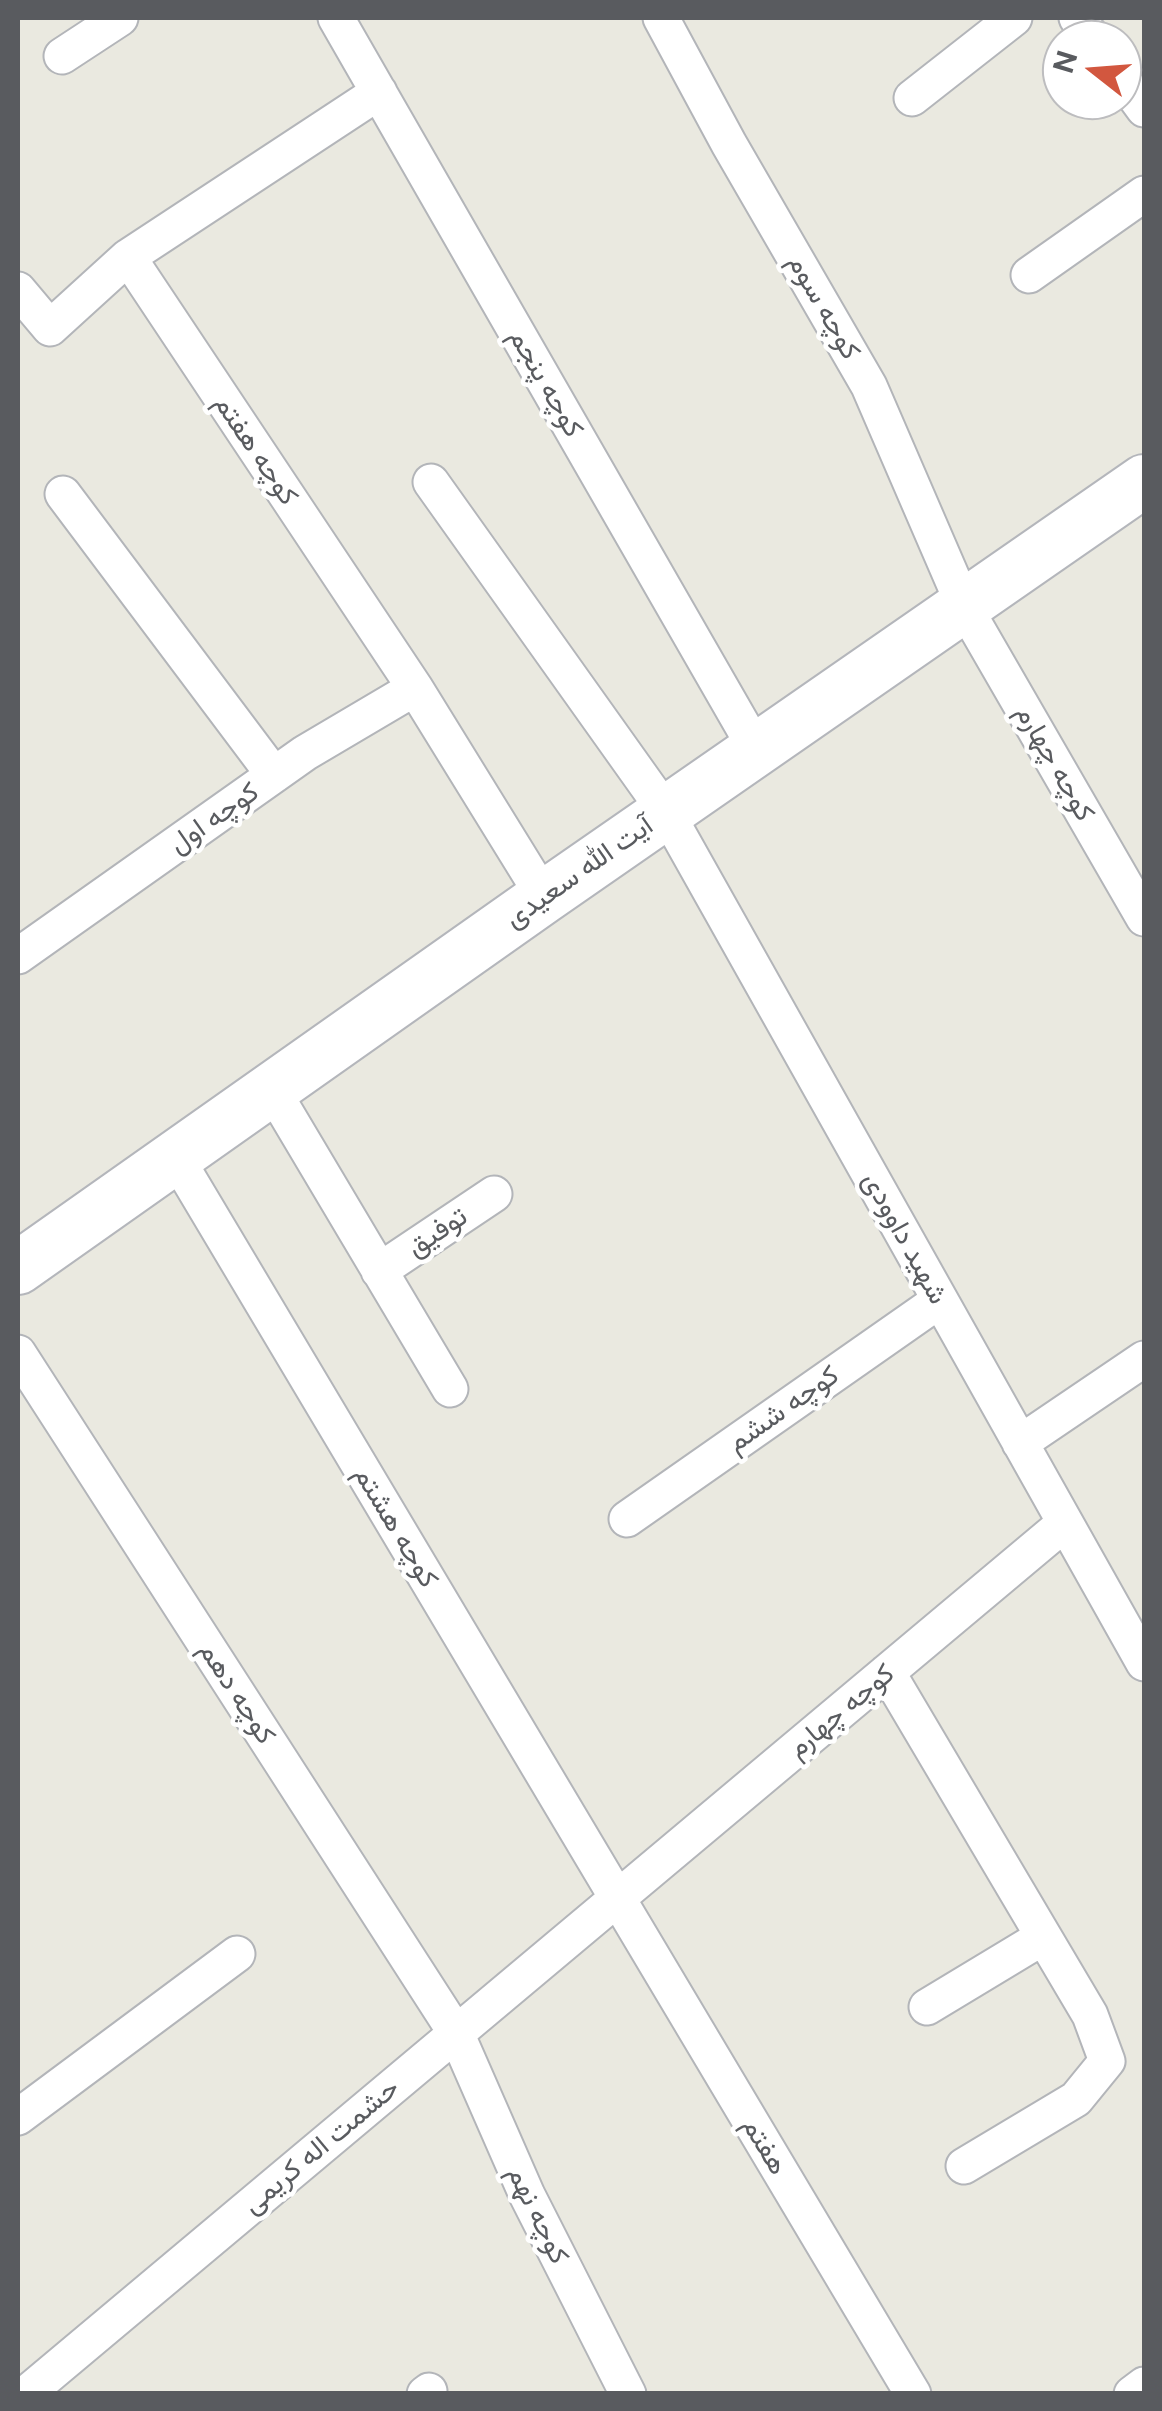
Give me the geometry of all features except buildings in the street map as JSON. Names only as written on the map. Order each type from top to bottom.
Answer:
[{"type":"street","points":[[62,56],[120,18]]},
{"type":"street","name":"کوچه پنجم","points":[[336,18],[756,749]]},
{"type":"street","name":"کوچه سوم","points":[[662,18],[869,386],[965,608]]},
{"type":"street","points":[[912,98],[1014,18]]},
{"type":"street","points":[[18,290],[50,328],[128,257],[379,92]]},
{"type":"street","points":[[1029,275],[1144,194]]},
{"type":"street","name":"کوچه هفتم","points":[[128,257],[415,688],[544,896]]},
{"type":"street","name":"آیت الله سعیدی","points":[[18,1268],[544,896],[1144,481]]},
{"type":"street","name":"شهید داوودی","points":[[430,482],[666,812],[1065,1523],[1139,1640]]},
{"type":"street","points":[[63,494],[274,775]]},
{"type":"street","name":"کوچه چهارم","points":[[965,608],[1144,918]]},
{"type":"street","name":"کوچه اول","points":[[18,956],[274,775],[415,688]]},
{"type":"street","points":[[271,1088],[450,1389]]},
{"type":"street","name":"کوچه هشتم","points":[[175,1156],[617,1898]]},
{"type":"street","name":"توفیق","points":[[379,1270],[494,1194]]},
{"type":"street","name":"کوچه ششم","points":[[627,1519],[940,1300]]},
{"type":"street","name":"کوچه دهم","points":[[18,1353],[456,2033]]},
{"type":"street","points":[[1020,1443],[1144,1358]]},
{"type":"street","name":"کوچه چهارم","points":[[617,1898],[1065,1523]]},
{"type":"street","points":[[887,1672],[1090,2016],[1107,2062],[1076,2099],[964,2166]]},
{"type":"street","name":"حشمت اله کریمی","points":[[26,2394],[617,1898]]},
{"type":"street","name":"هفتم","points":[[617,1898],[913,2394]]},
{"type":"street","points":[[927,2006],[1043,1937]]},
{"type":"street","points":[[18,2117],[237,1954]]},
{"type":"street","name":"کوچه نهم","points":[[456,2033],[527,2195],[628,2394]]},
{"type":"street","points":[[1132,2394],[1144,2385]]}]
